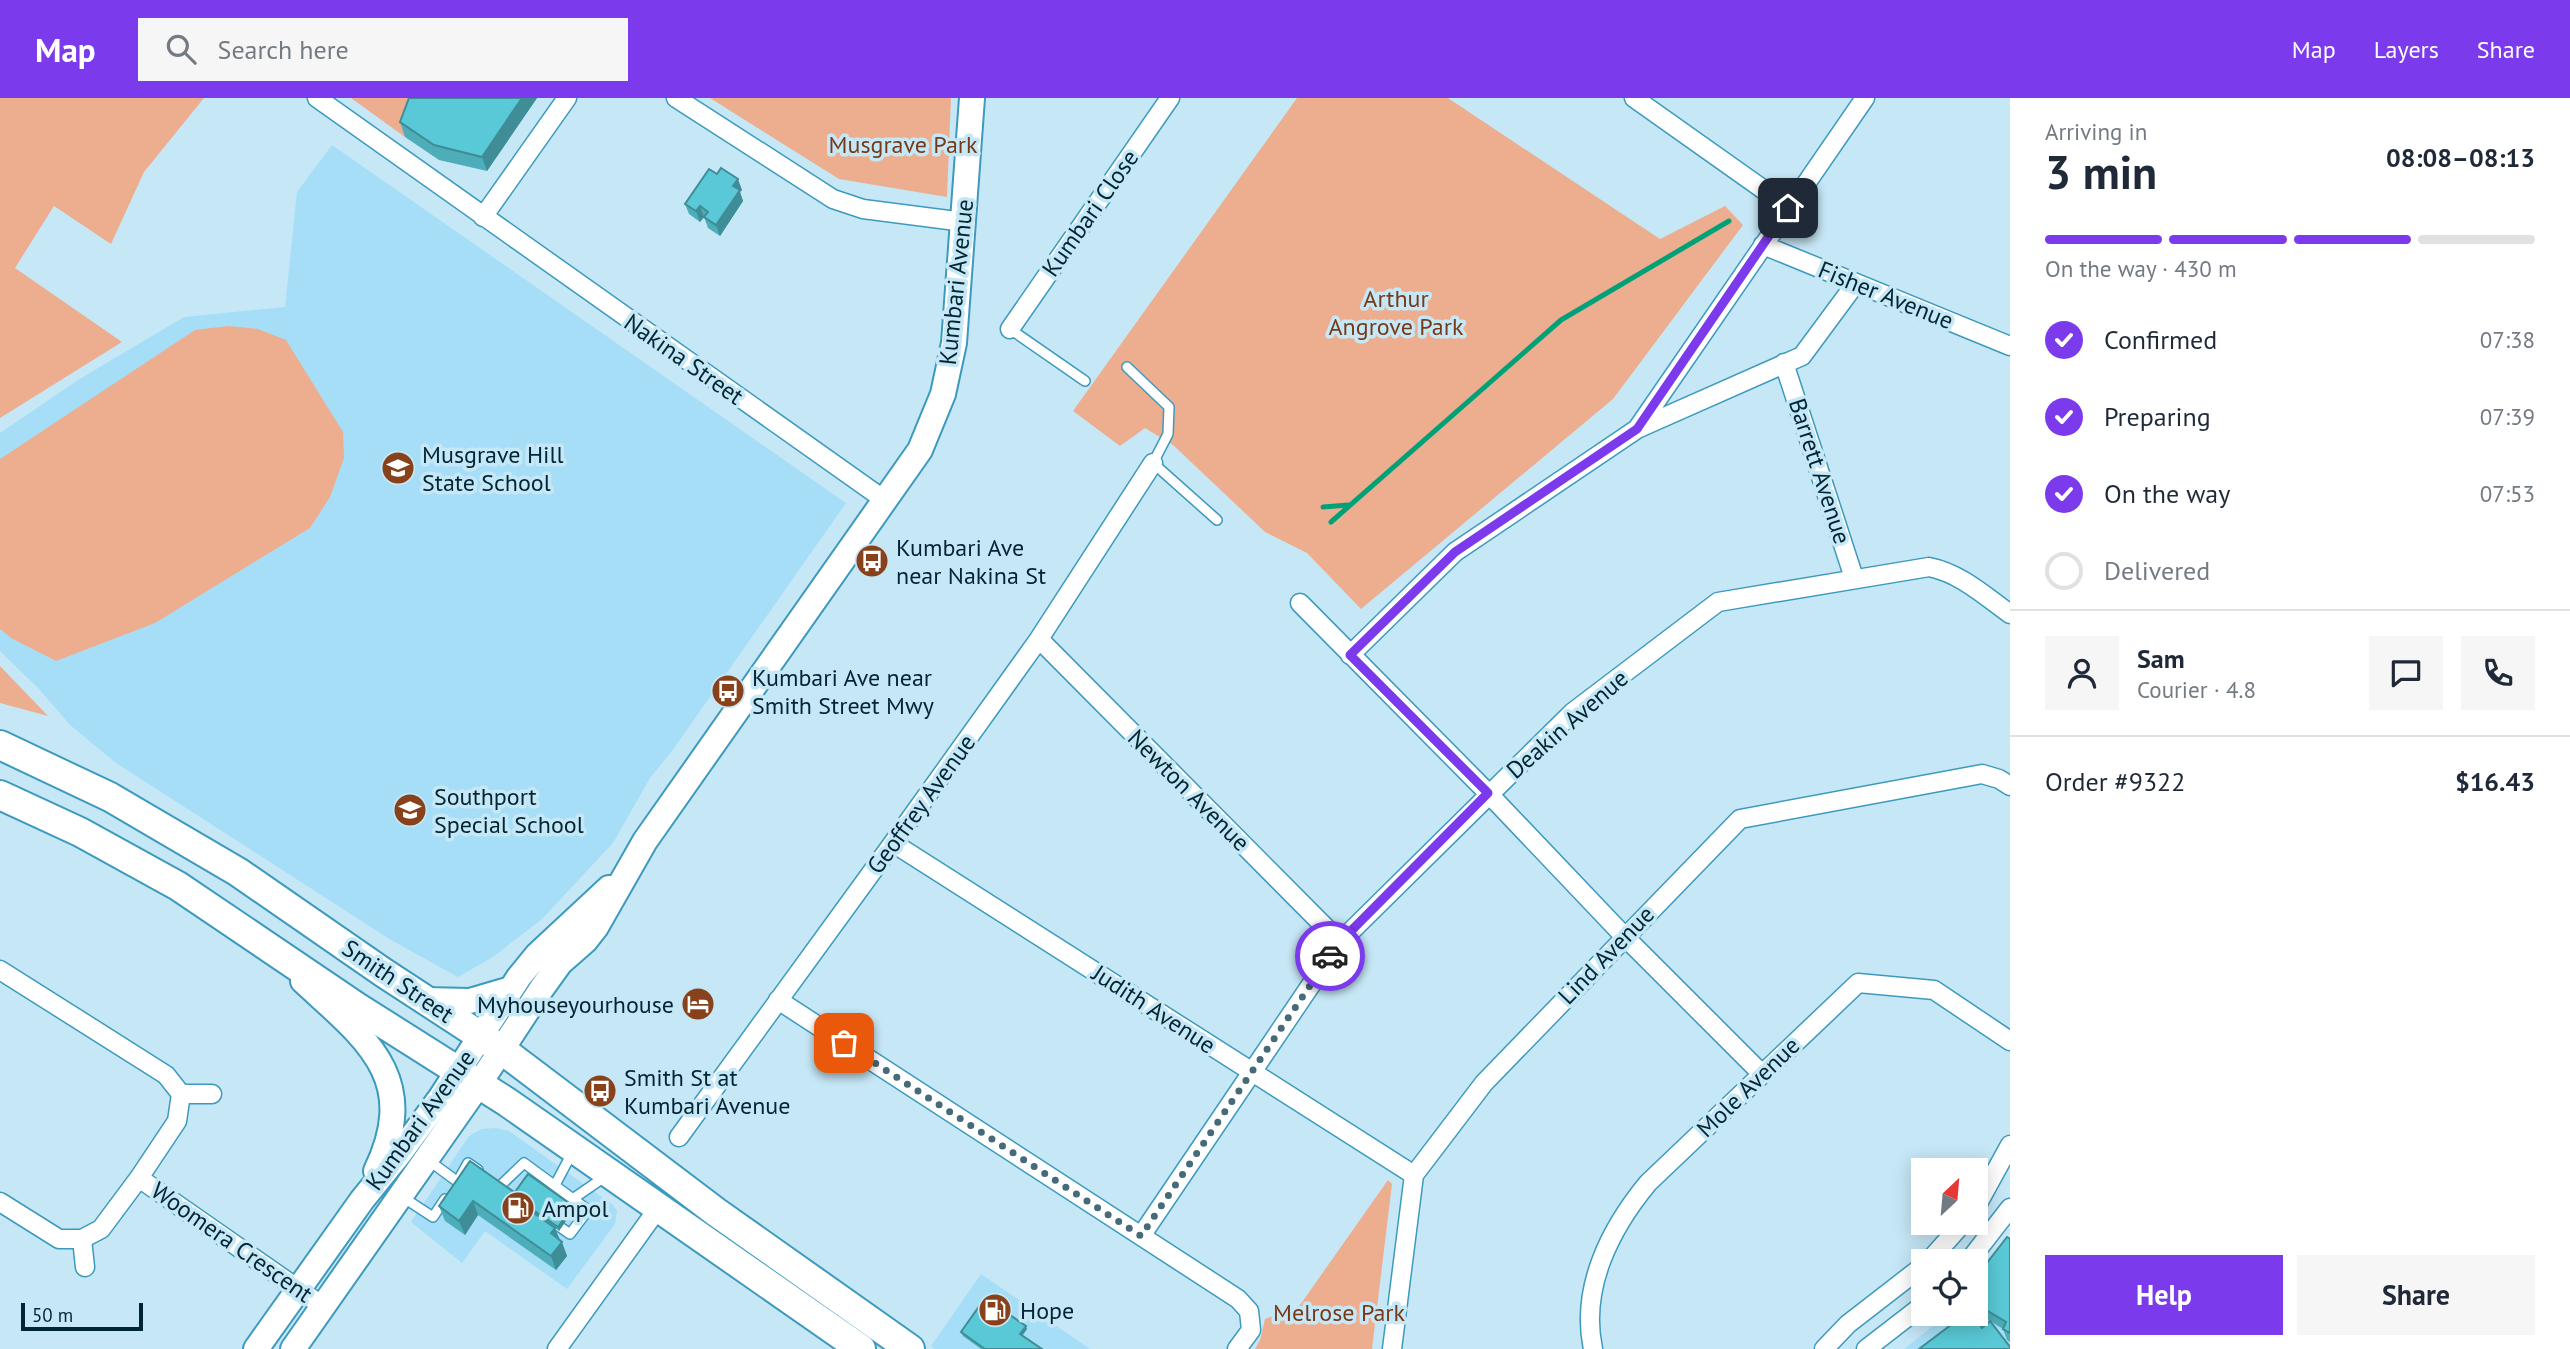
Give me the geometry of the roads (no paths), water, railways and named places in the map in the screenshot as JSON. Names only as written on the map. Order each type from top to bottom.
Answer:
[{"type":"highway","name":"Smith Street","points":[[0,745],[110,797],[193,844],[491,1042],[696,1198],[910,1349]]},
{"type":"highway","name":"Smith Street","points":[[0,795],[80,832],[143,866],[250,933],[357,1007],[575,1148],[858,1348]]},
{"type":"main road","name":"Kumbari Avenue","points":[[293,1349],[426,1159],[469,1077],[491,1042],[560,963],[585,941],[596,927],[645,841],[920,450],[943,394],[954,344],[972,98]]},
{"type":"main road","name":"Kumbari Avenue","points":[[491,1042],[510,989],[537,956],[625,873]]},
{"type":"main road","points":[[250,933],[360,1034],[384,1068],[392,1098],[391,1129],[383,1157],[362,1200]]},
{"type":"main road","points":[[425,1000],[470,1001],[510,989]]},
{"type":"main road","name":"Kumbari Avenue","points":[[256,1349],[362,1200],[413,1137],[469,1077]]},
{"type":"street","name":"Nakina Street","points":[[317,98],[886,501]]},
{"type":"street","points":[[483,217],[567,98]]},
{"type":"street","points":[[676,98],[833,199],[863,209],[964,222]]},
{"type":"street","name":"Kumbari Close","points":[[1010,329],[1170,98]]},
{"type":"street","points":[[1634,98],[1788,208]]},
{"type":"street","points":[[1637,429],[1865,98]]},
{"type":"street","name":"Fisher Avenue","points":[[1763,244],[2010,346]]},
{"type":"street","points":[[1350,655],[1455,552],[1637,429],[1802,356],[1856,283]]},
{"type":"street","name":"Barrett Avenue","points":[[1784,363],[1854,578]]},
{"type":"street","name":"Geoffrey Avenue","points":[[679,1137],[1039,639],[1153,463]]},
{"type":"street","name":"Deakin Avenue","points":[[1141,1236],[1340,942],[1573,712],[1718,603],[1929,567],[1941,569],[1967,583],[2010,614]]},
{"type":"street","points":[[1300,603],[1761,1073]]},
{"type":"street","name":"Newton Avenue","points":[[1039,639],[1340,942]]},
{"type":"street","name":"Lind Avenue","points":[[1414,1175],[1484,1083],[1624,936],[1740,820],[1970,775],[1990,775],[2010,786]]},
{"type":"street","name":"Judith Avenue","points":[[893,843],[1414,1175]]},
{"type":"street","points":[[0,970],[166,1075],[181,1094],[212,1094]]},
{"type":"street","name":"Mole Avenue","points":[[1593,1349],[1590,1315],[1594,1288],[1607,1247],[1620,1220],[1648,1183],[1858,983],[1934,990],[2010,1041]]},
{"type":"street","points":[[778,1000],[1238,1298],[1249,1311],[1251,1330],[1237,1349]]},
{"type":"street","name":"Woomera Crescent","points":[[82,1239],[101,1228],[139,1178],[177,1121],[181,1094]]},
{"type":"street","points":[[1988,1186],[2010,1144]]},
{"type":"street","points":[[1392,1349],[1414,1175]]},
{"type":"street","name":"Woomera Crescent","points":[[139,1178],[324,1307]]},
{"type":"street","points":[[0,1202],[59,1239],[82,1239],[85,1267]]},
{"type":"street","points":[[1978,1249],[2010,1208],[1988,1203]]},
{"type":"street","points":[[557,1349],[659,1207]]},
{"type":"street","points":[[1824,1349],[1847,1324],[1911,1275]]},
{"type":"street","points":[[1866,1349],[1911,1315]]},
{"type":"lane","points":[[1010,329],[1085,381]]},
{"type":"lane","points":[[1127,368],[1169,407],[1168,434],[1153,463],[1217,520]]},
{"type":"lane","points":[[555,1185],[575,1148]]},
{"type":"lane","points":[[426,1159],[458,1182]]},
{"type":"lane","points":[[400,1195],[433,1217],[468,1163],[510,1193]]},
{"type":"lane","points":[[500,1186],[524,1163],[588,1210],[569,1234],[540,1213]]},
{"type":"lane","points":[[574,1198],[610,1173]]},
{"type":"waterway","points":[[1331,522],[1561,320],[1729,221]]},
{"type":"waterway","points":[[1323,507],[1348,505]]},
{"type":"place","name":"Musgrave Hill State School","points":[[398,468]]},
{"type":"place","name":"Kumbari Ave near Nakina St","points":[[872,561]]},
{"type":"place","name":"Kumbari Ave near Smith Street Mwy","points":[[728,691]]},
{"type":"place","name":"Southport Special School","points":[[410,810]]},
{"type":"place","name":"Myhouseyourhouse","points":[[698,1004]]},
{"type":"place","name":"Smith St at Kumbari Avenue","points":[[600,1091]]},
{"type":"place","name":"Ampol","points":[[518,1208]]},
{"type":"place","name":"Hope","points":[[995,1310]]},
{"type":"park label","name":"Musgrave Park","points":[[903,144]]},
{"type":"park label","name":"Arthur Angrove Park","points":[[1396,312]]},
{"type":"park label","name":"Melrose Park","points":[[1339,1312]]}]
